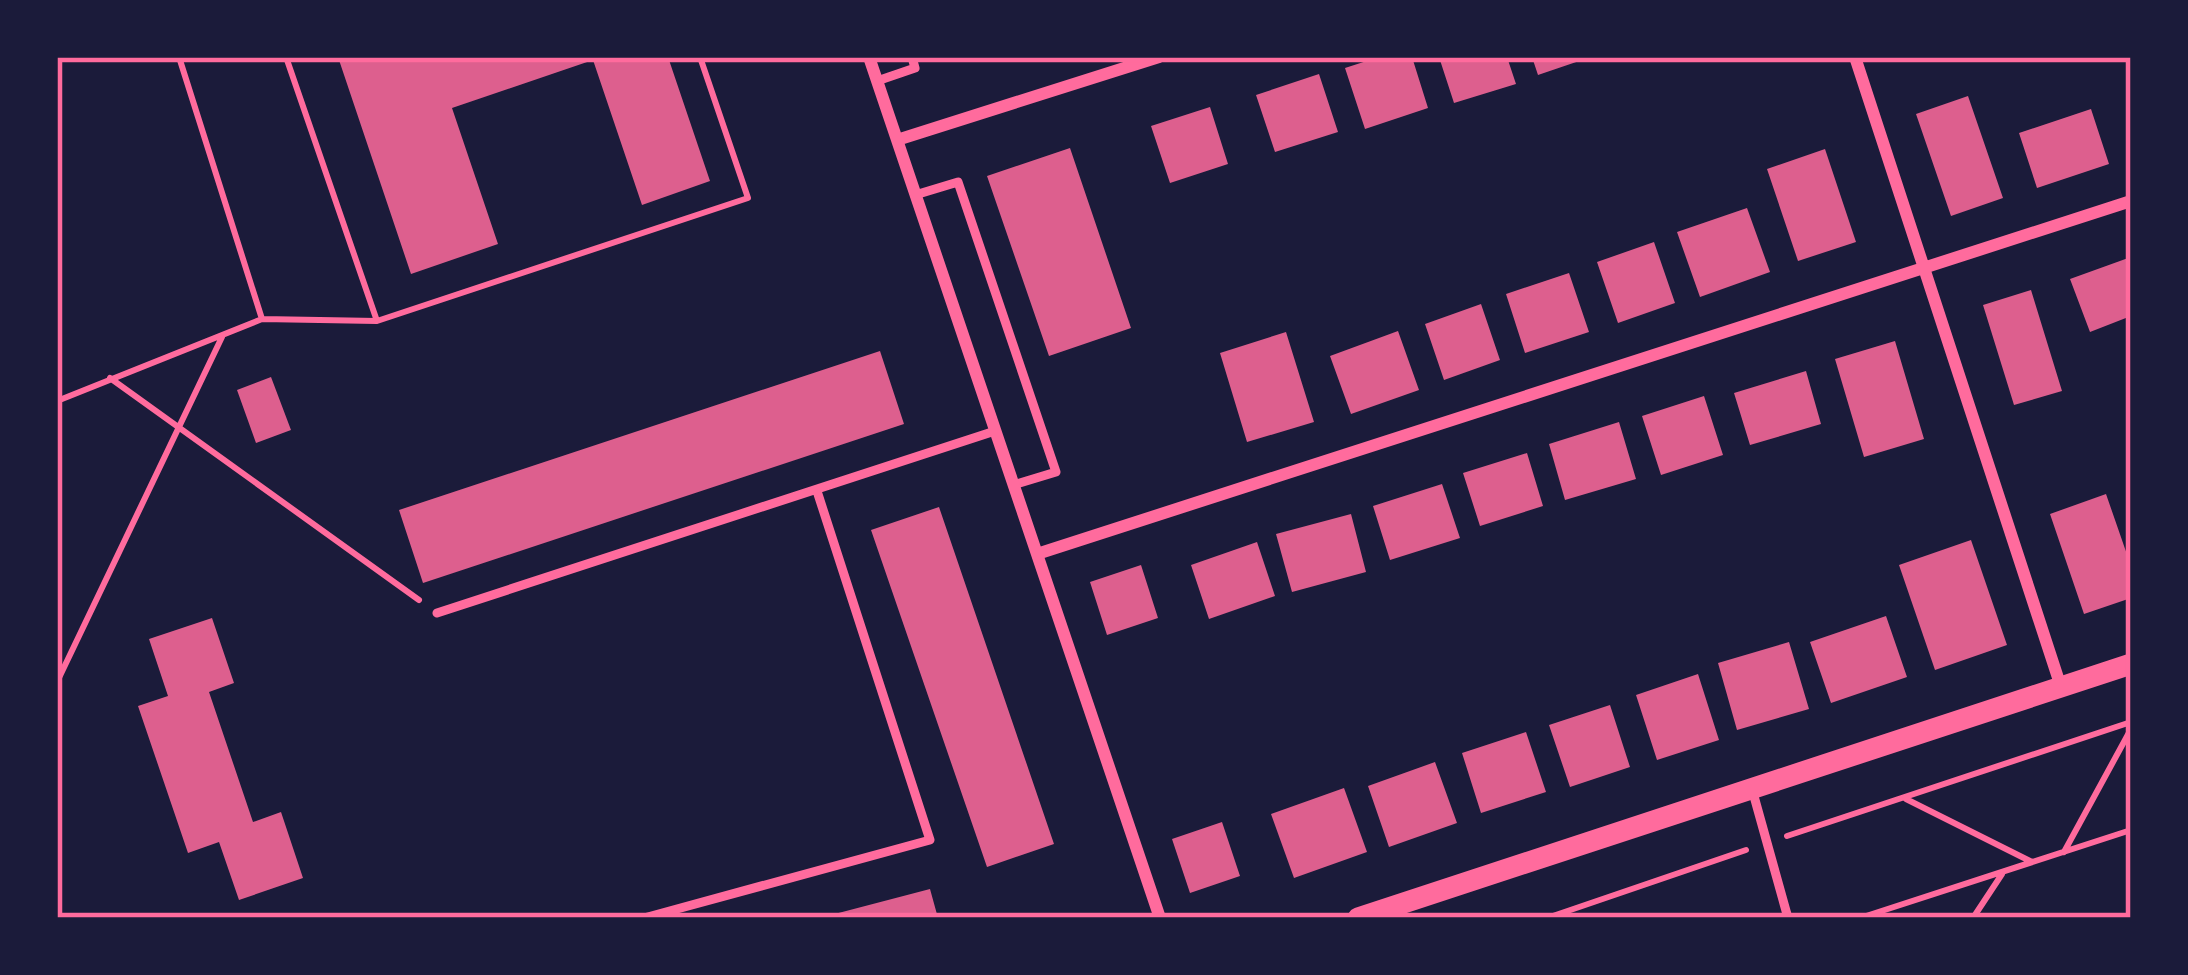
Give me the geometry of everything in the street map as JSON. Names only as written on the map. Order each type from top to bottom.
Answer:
[{"type":"street","points":[[869,57],[1160,918]]},
{"type":"street","points":[[897,140],[1159,57]]},
{"type":"street","points":[[1856,57],[2061,687]]},
{"type":"street","points":[[1036,554],[2131,201]]},
{"type":"street","points":[[1358,918],[2131,664]]},
{"type":"lane","points":[[877,81],[915,68],[912,57]]},
{"type":"lane","points":[[915,195],[958,182],[974,227],[1056,472],[1013,485]]},
{"type":"lane","points":[[437,613],[995,431]]},
{"type":"lane","points":[[644,918],[930,840],[817,491]]},
{"type":"lane","points":[[1752,789],[1788,918]]},
{"type":"path","points":[[179,57],[262,319]]},
{"type":"path","points":[[286,57],[376,321]]},
{"type":"path","points":[[57,401],[262,319],[376,321],[748,198],[700,57]]},
{"type":"path","points":[[57,682],[224,334]]},
{"type":"path","points":[[110,378],[437,613]]},
{"type":"path","points":[[1546,918],[2131,725]]},
{"type":"path","points":[[2063,852],[2131,725]]},
{"type":"path","points":[[1903,798],[2032,862]]},
{"type":"path","points":[[1860,918],[2131,830]]},
{"type":"path","points":[[1973,918],[2004,871]]},
{"type":"building","points":[[338,57],[668,57],[710,181],[642,205],[593,60],[452,108],[498,244],[411,274]]},
{"type":"building","points":[[1379,57],[1412,57],[1428,108],[1365,129],[1345,68]]},
{"type":"building","points":[[1439,57],[1507,57],[1516,84],[1454,103]]},
{"type":"building","points":[[1532,57],[1588,57],[1588,58],[1538,75]]},
{"type":"building","points":[[1319,74],[1338,132],[1275,152],[1256,95]]},
{"type":"building","points":[[1968,96],[2003,198],[1951,216],[1916,114]]},
{"type":"building","points":[[1210,107],[1228,164],[1170,183],[1151,126]]},
{"type":"building","points":[[2091,109],[2109,164],[2037,188],[2019,133]]},
{"type":"building","points":[[1070,148],[1131,328],[1049,356],[987,176]]},
{"type":"building","points":[[1825,149],[1856,242],[1798,261],[1767,169]]},
{"type":"building","points":[[1747,208],[1770,272],[1700,297],[1677,232]]},
{"type":"building","points":[[1654,242],[1675,303],[1618,323],[1597,262]]},
{"type":"building","points":[[2131,257],[2131,316],[2090,332],[2070,279]]},
{"type":"building","points":[[1569,273],[1589,332],[1525,353],[1506,294]]},
{"type":"building","points":[[2031,290],[2062,391],[2014,405],[1983,305]]},
{"type":"building","points":[[1481,304],[1500,360],[1444,380],[1425,324]]},
{"type":"building","points":[[1398,331],[1419,390],[1351,414],[1330,356]]},
{"type":"building","points":[[1286,332],[1314,422],[1247,442],[1220,353]]},
{"type":"building","points":[[1895,341],[1924,439],[1864,457],[1835,359]]},
{"type":"building","points":[[880,351],[904,424],[423,583],[399,510]]},
{"type":"building","points":[[1806,371],[1821,424],[1750,445],[1734,393]]},
{"type":"building","points":[[271,377],[291,430],[256,443],[237,390]]},
{"type":"building","points":[[1704,396],[1723,455],[1661,475],[1642,416]]},
{"type":"building","points":[[1619,422],[1636,479],[1565,500],[1549,444]]},
{"type":"building","points":[[1527,453],[1543,506],[1480,526],[1463,473]]},
{"type":"building","points":[[1442,484],[1460,538],[1390,560],[1373,506]]},
{"type":"building","points":[[2106,494],[2131,566],[2131,598],[2084,614],[2050,514]]},
{"type":"building","points":[[939,507],[1054,844],[987,867],[871,530]]},
{"type":"building","points":[[1351,514],[1366,572],[1292,592],[1276,534]]},
{"type":"building","points":[[1971,540],[2007,645],[1935,670],[1899,565]]},
{"type":"building","points":[[1257,542],[1275,596],[1209,619],[1191,565]]},
{"type":"building","points":[[1141,565],[1158,618],[1107,635],[1090,582]]},
{"type":"building","points":[[1886,616],[1907,677],[1831,703],[1810,642]]},
{"type":"building","points":[[212,618],[234,683],[209,692],[253,822],[281,812],[303,878],[239,900],[219,842],[188,853],[138,706],[168,696],[149,639]]},
{"type":"building","points":[[1789,642],[1809,709],[1737,730],[1718,663]]},
{"type":"building","points":[[1698,674],[1719,740],[1657,760],[1636,695]]},
{"type":"building","points":[[1610,705],[1630,767],[1570,787],[1549,725]]},
{"type":"building","points":[[1526,732],[1546,792],[1481,813],[1462,753]]},
{"type":"building","points":[[1435,762],[1457,823],[1389,847],[1368,786]]},
{"type":"building","points":[[1344,788],[1367,852],[1294,878],[1271,814]]},
{"type":"building","points":[[1222,822],[1240,876],[1190,893],[1172,839]]},
{"type":"building","points":[[930,889],[938,918],[827,918],[827,916]]}]
